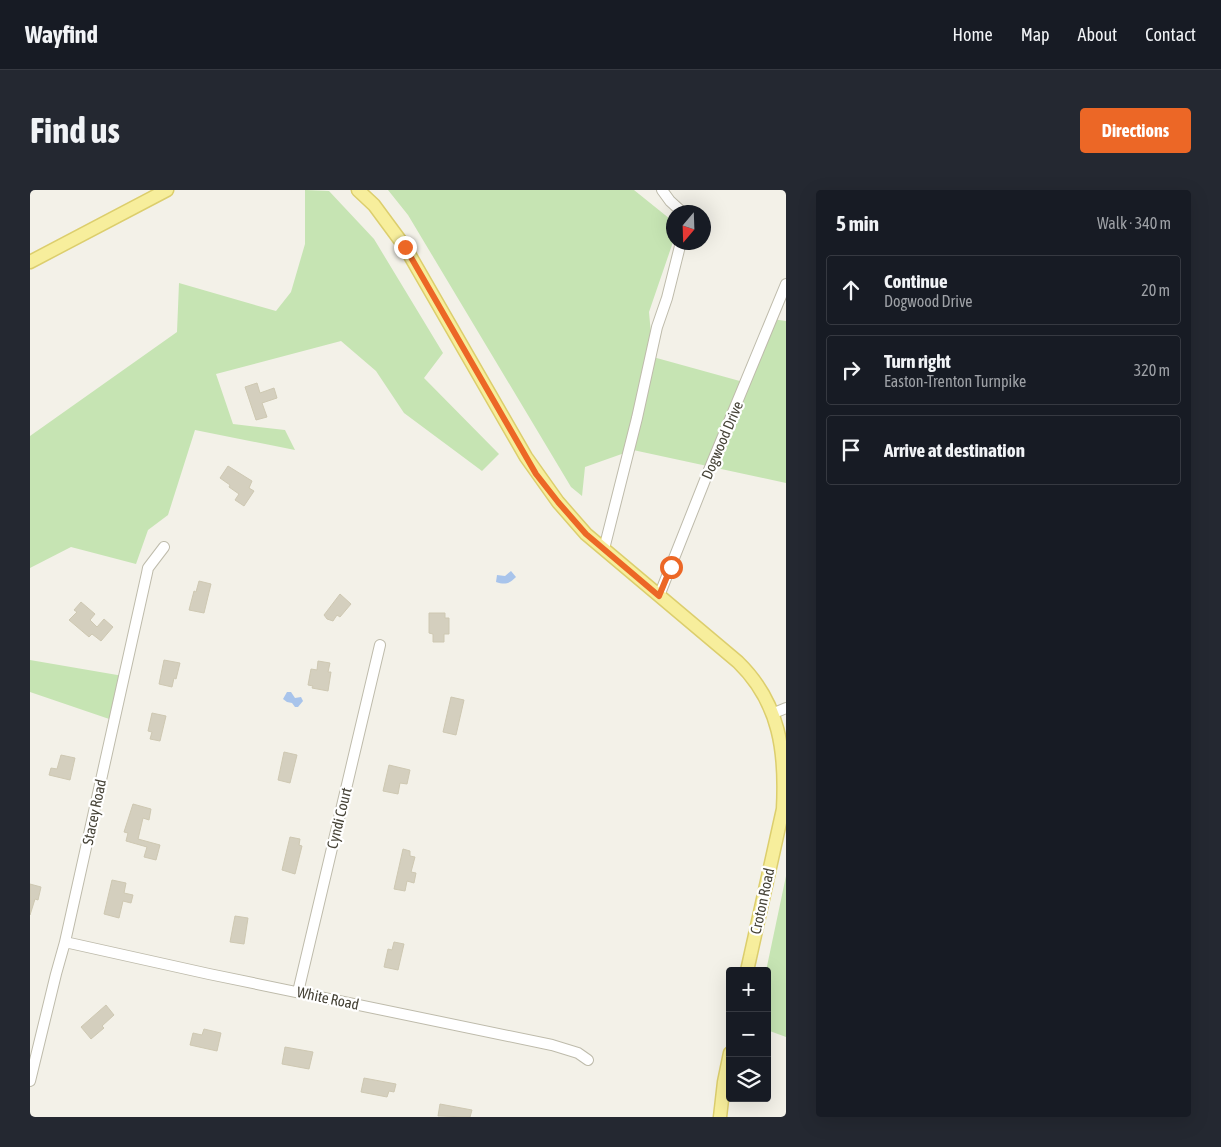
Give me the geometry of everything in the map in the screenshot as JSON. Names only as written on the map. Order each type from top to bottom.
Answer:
[{"type":"main road","points":[[30,261],[167,190]]},
{"type":"main road","name":"Croton Road","points":[[358,190],[384,218],[405,247],[536,474],[586,534],[721,647],[752,676],[774,713],[784,748],[785,790],[748,967]]},
{"type":"main road","points":[[720,1117],[729,1057]]},
{"type":"street","points":[[662,190],[674,205]]},
{"type":"street","points":[[604,549],[637,418],[657,327],[667,298],[679,250]]},
{"type":"street","name":"Dogwood Drive","points":[[659,596],[786,284]]},
{"type":"street","name":"Stacey Road","points":[[30,1081],[65,942],[148,568],[164,547]]},
{"type":"street","name":"Cyndi Court","points":[[298,992],[380,645]]},
{"type":"street","points":[[774,713],[786,708]]},
{"type":"street","name":"White Road","points":[[65,942],[552,1045],[578,1053],[588,1060]]},
{"type":"green space","points":[[305,190],[329,191],[374,239],[443,353],[424,378],[499,454],[482,471],[404,413],[376,371],[341,341],[216,374],[233,424],[285,430],[295,450],[195,430],[168,515],[148,530],[136,564],[71,547],[30,568],[30,436],[177,332],[179,283],[276,311],[291,292],[305,244]]},
{"type":"green space","points":[[388,190],[634,190],[666,216],[666,250],[670,250],[649,312],[653,357],[747,383],[772,319],[786,321],[786,483],[633,450],[585,467],[582,496],[571,487],[408,215]]},
{"type":"green space","points":[[30,660],[129,677],[118,722],[30,692]]},
{"type":"green space","points":[[786,876],[786,1037],[771,1031],[771,967],[767,967]]},
{"type":"water","points":[[511,571],[516,577],[511,581],[504,584],[496,582],[497,575],[505,576]]},
{"type":"water","points":[[287,692],[291,692],[295,698],[301,697],[303,701],[298,707],[283,699]]},
{"type":"building","points":[[257,383],[260,393],[274,388],[277,398],[262,403],[267,417],[256,420],[245,387]]},
{"type":"building","points":[[228,466],[252,481],[249,488],[254,491],[244,506],[235,500],[239,494],[220,478]]},
{"type":"building","points":[[199,581],[211,584],[204,613],[189,610]]},
{"type":"building","points":[[340,594],[351,604],[340,617],[337,615],[333,621],[327,619],[324,615]]},
{"type":"building","points":[[81,602],[95,614],[90,620],[97,627],[104,619],[113,627],[101,641],[92,634],[89,637],[69,620],[77,612],[74,610]]},
{"type":"building","points":[[429,613],[445,613],[445,618],[449,618],[449,634],[444,634],[444,642],[433,642],[433,634],[429,633]]},
{"type":"building","points":[[164,660],[180,663],[172,687],[159,684]]},
{"type":"building","points":[[318,661],[330,663],[328,672],[331,672],[328,691],[312,688],[313,686],[308,685],[311,669],[317,670]]},
{"type":"building","points":[[451,697],[464,700],[456,735],[443,732]]},
{"type":"building","points":[[152,713],[166,716],[160,741],[150,739],[152,732],[148,731]]},
{"type":"building","points":[[284,752],[297,755],[290,783],[278,780]]},
{"type":"building","points":[[61,755],[75,758],[70,780],[49,775],[51,768],[57,769]]},
{"type":"building","points":[[389,765],[410,770],[407,784],[400,783],[398,794],[383,791]]},
{"type":"building","points":[[133,804],[151,809],[149,820],[143,818],[138,839],[160,845],[156,860],[144,857],[147,847],[126,841],[128,833],[124,832]]},
{"type":"building","points":[[290,837],[300,839],[299,845],[302,846],[295,874],[282,870]]},
{"type":"building","points":[[403,849],[410,851],[410,856],[415,857],[411,872],[416,873],[414,883],[407,881],[405,891],[394,889]]},
{"type":"building","points":[[112,880],[126,883],[124,893],[133,895],[131,903],[123,901],[119,918],[104,914]]},
{"type":"building","points":[[30,884],[41,887],[38,900],[35,899],[30,915]]},
{"type":"building","points":[[235,916],[248,918],[244,944],[230,942]]},
{"type":"building","points":[[394,942],[404,944],[398,970],[384,967],[388,949],[392,950]]},
{"type":"building","points":[[106,1005],[114,1015],[102,1026],[104,1028],[91,1039],[81,1027]]},
{"type":"building","points":[[204,1029],[221,1033],[217,1051],[190,1045],[193,1033],[202,1035]]},
{"type":"building","points":[[285,1047],[313,1052],[309,1069],[282,1064]]},
{"type":"building","points":[[364,1078],[396,1084],[394,1092],[389,1091],[387,1097],[361,1092]]},
{"type":"building","points":[[440,1104],[472,1110],[470,1117],[438,1116]]},
{"type":"route","points":[[405,247],[498,405],[536,474],[558,502],[586,534],[659,596],[671,567]]}]
